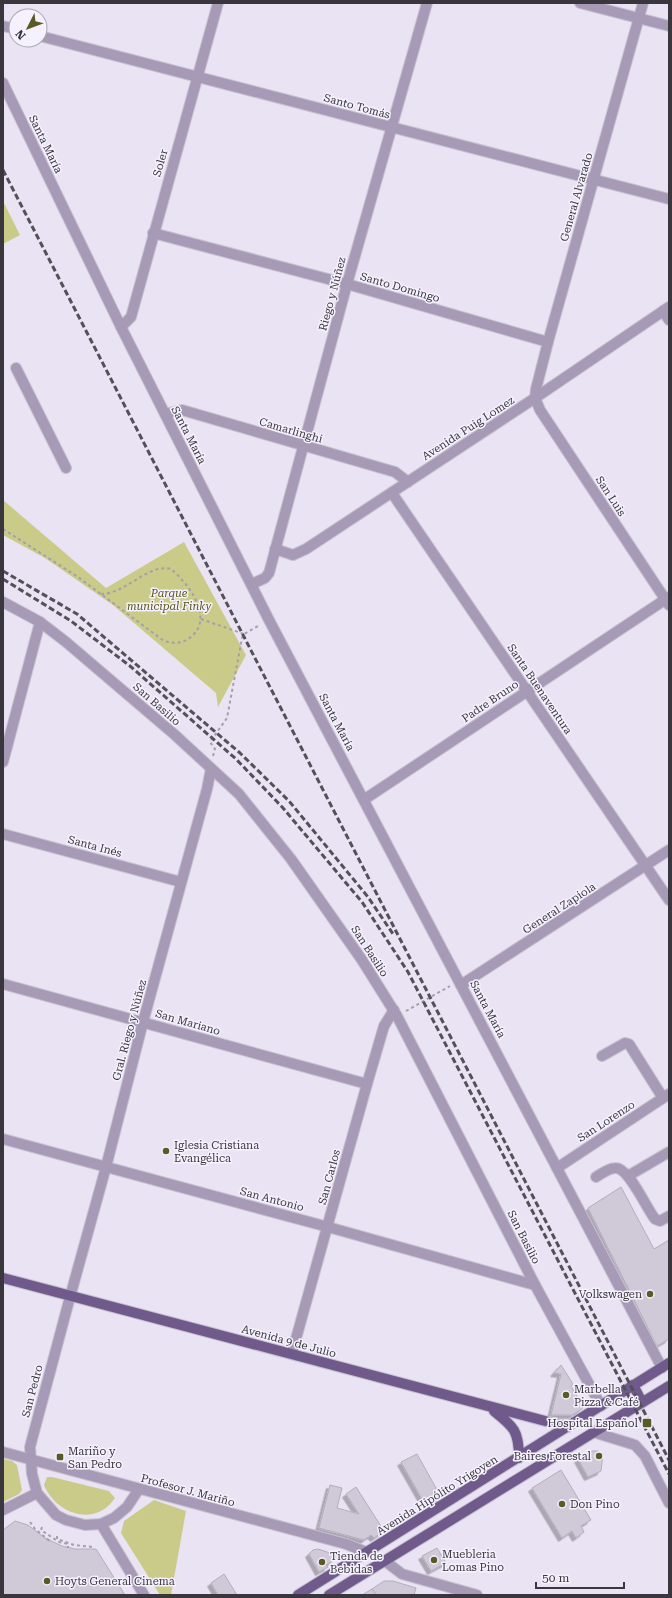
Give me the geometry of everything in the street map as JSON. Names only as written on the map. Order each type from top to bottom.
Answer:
[{"type":"main road","name":"Avenida 9 de Julio","points":[[3,1278],[70,1297],[292,1353],[491,1408],[568,1427]]},
{"type":"main road","name":"Avenida Hipólito Yrigoyen","points":[[298,1595],[519,1458],[632,1385],[665,1366]]},
{"type":"main road","points":[[632,1385],[642,1402]]},
{"type":"main road","points":[[330,1595],[669,1386]]},
{"type":"main road","points":[[491,1408],[516,1430],[519,1444],[519,1458]]},
{"type":"street","name":"Soler","points":[[121,327],[131,317],[153,233],[218,3]]},
{"type":"street","name":"Riego y Núñez","points":[[252,584],[265,578],[269,574],[347,284],[427,3]]},
{"type":"street","points":[[580,3],[669,26]]},
{"type":"street","name":"General Alvarado","points":[[535,398],[548,342],[643,3]]},
{"type":"street","name":"Santo Tomás","points":[[48,38],[392,128],[594,178],[669,199]]},
{"type":"street","name":"Santa María","points":[[3,83],[121,327],[269,620],[365,799],[557,1168],[665,1366]]},
{"type":"street","name":"Santo Domingo","points":[[153,233],[347,284],[548,342]]},
{"type":"street","points":[[666,309],[669,320]]},
{"type":"street","name":"Avenida Puig Lomez","points":[[275,549],[287,554],[298,554],[535,398],[666,309]]},
{"type":"street","points":[[16,368],[66,468]]},
{"type":"street","name":"San Luis","points":[[535,398],[540,410],[668,601]]},
{"type":"street","name":"Camarlinghi","points":[[165,414],[182,410],[304,447],[395,472],[408,482]]},
{"type":"street","name":"Santa Buenaventura","points":[[392,492],[669,900]]},
{"type":"street","name":"Padre Bruno","points":[[365,799],[527,691],[668,601]]},
{"type":"street","name":"San Basilio","points":[[3,602],[40,622],[127,694],[249,805],[291,859],[358,954],[395,1013],[535,1285],[601,1406]]},
{"type":"street","points":[[3,762],[40,622]]},
{"type":"street","name":"Gral. Riego y Núñez","points":[[70,1297],[207,789],[211,769]]},
{"type":"street","name":"Santa Inés","points":[[3,834],[181,882]]},
{"type":"street","name":"General Zapiola","points":[[462,985],[669,850]]},
{"type":"street","name":"San Mariano","points":[[3,984],[366,1084]]},
{"type":"street","name":"San Carlos","points":[[292,1353],[328,1227],[366,1084],[384,1026],[395,1013]]},
{"type":"street","points":[[602,1056],[625,1043],[628,1044],[666,1096]]},
{"type":"street","name":"San Lorenzo","points":[[557,1168],[666,1096]]},
{"type":"street","name":"San Antonio","points":[[3,1139],[535,1285]]},
{"type":"street","points":[[628,1176],[669,1152]]},
{"type":"street","points":[[596,1178],[616,1168],[622,1169],[654,1218],[660,1221],[669,1216]]},
{"type":"street","name":"San Pedro","points":[[37,1493],[32,1474],[30,1447],[70,1297]]},
{"type":"street","points":[[593,1432],[635,1445],[645,1456],[669,1503]]},
{"type":"street","name":"Profesor J. Mariño","points":[[3,1452],[346,1544],[366,1552]]},
{"type":"street","points":[[3,1510],[37,1493],[51,1510],[66,1520],[85,1525],[101,1524],[114,1518],[127,1507],[139,1489]]},
{"type":"street","points":[[101,1524],[144,1595]]},
{"type":"street","points":[[385,1561],[402,1574],[477,1595]]},
{"type":"path","points":[[3,529],[39,551],[101,594],[164,641],[172,643],[182,642],[195,633],[199,627],[201,619],[198,608],[186,583],[171,569],[166,568],[154,570],[114,592],[101,594]]},
{"type":"path","points":[[201,619],[244,634]]},
{"type":"path","points":[[211,769],[215,749],[210,742],[227,718],[242,638],[244,634],[269,620]]},
{"type":"path","points":[[395,1013],[452,985],[462,985]]},
{"type":"path","points":[[30,1522],[35,1529],[51,1542]]},
{"type":"path","points":[[42,1527],[41,1530],[46,1535],[68,1544],[68,1548]]},
{"type":"path","points":[[57,1536],[57,1539],[74,1545],[93,1547]]},
{"type":"green space","points":[[3,201],[20,235],[3,244]]},
{"type":"green space","name":"Parque municipal Finky","points":[[3,500],[106,588],[184,542],[246,655],[218,707],[216,693],[113,605],[45,558],[3,535]]},
{"type":"green space","points":[[3,1459],[12,1461],[17,1465],[22,1490],[19,1494],[3,1502]]},
{"type":"green space","points":[[47,1477],[109,1491],[115,1498],[107,1507],[97,1513],[87,1515],[76,1514],[66,1510],[50,1495],[44,1485]]},
{"type":"green space","points":[[154,1500],[186,1511],[171,1595],[160,1595],[121,1533],[124,1521]]},
{"type":"building","name":"Volkswagen","points":[[621,1187],[654,1249],[669,1240],[669,1339],[657,1346],[588,1208]]},
{"type":"building","name":"Marbella Pizza & Café","points":[[561,1365],[573,1384],[571,1386],[582,1405],[582,1409],[572,1415],[551,1415],[561,1374],[554,1373]]},
{"type":"building","points":[[592,1451],[598,1451],[603,1454],[601,1471],[588,1477],[578,1459]]},
{"type":"building","points":[[417,1454],[441,1497],[426,1506],[401,1462]]},
{"type":"building","name":"Don Pino","points":[[561,1470],[591,1520],[581,1526],[584,1532],[576,1538],[572,1531],[562,1538],[532,1488]]},
{"type":"building","points":[[330,1485],[342,1488],[337,1508],[359,1514],[346,1494],[356,1487],[384,1531],[374,1538],[371,1535],[364,1540],[319,1528]]},
{"type":"building","points":[[15,1521],[28,1525],[45,1538],[62,1546],[75,1549],[96,1549],[125,1595],[3,1595],[3,1530]]},
{"type":"building","name":"Muebleria Lomas Pino","points":[[437,1548],[446,1563],[431,1571],[422,1556]]},
{"type":"building","name":"Tienda de Bebidas","points":[[318,1549],[336,1555],[334,1560],[326,1565],[328,1567],[319,1572],[309,1554],[313,1550]]},
{"type":"building","points":[[224,1574],[237,1595],[218,1595],[211,1583]]},
{"type":"building","points":[[384,1581],[393,1581],[416,1588],[414,1595],[376,1595],[372,1589]]},
{"type":"building","points":[[372,1589],[376,1595],[362,1595]]},
{"type":"railway","points":[[3,170],[669,1460]]},
{"type":"railway","points":[[3,571],[77,614],[240,753],[289,801],[368,897],[393,934]]},
{"type":"railway","points":[[3,579],[71,621],[130,666],[236,759],[283,808],[362,902],[408,972],[669,1474]]},
{"type":"place","name":"Iglesia Cristiana Evangélica","points":[[166,1151]]},
{"type":"place","name":"Volkswagen","points":[[650,1294]]},
{"type":"place","name":"Marbella Pizza & Café","points":[[566,1395]]},
{"type":"place","name":"Hospital Español","points":[[647,1423]]},
{"type":"place","name":"Baires Forestal","points":[[599,1456]]},
{"type":"place","name":"Mariño y San Pedro","points":[[60,1457]]},
{"type":"place","name":"Don Pino","points":[[562,1504]]},
{"type":"place","name":"Muebleria Lomas Pino","points":[[434,1560]]},
{"type":"place","name":"Tienda de Bebidas","points":[[322,1562]]},
{"type":"place","name":"Hoyts General Cinema","points":[[47,1581]]}]
